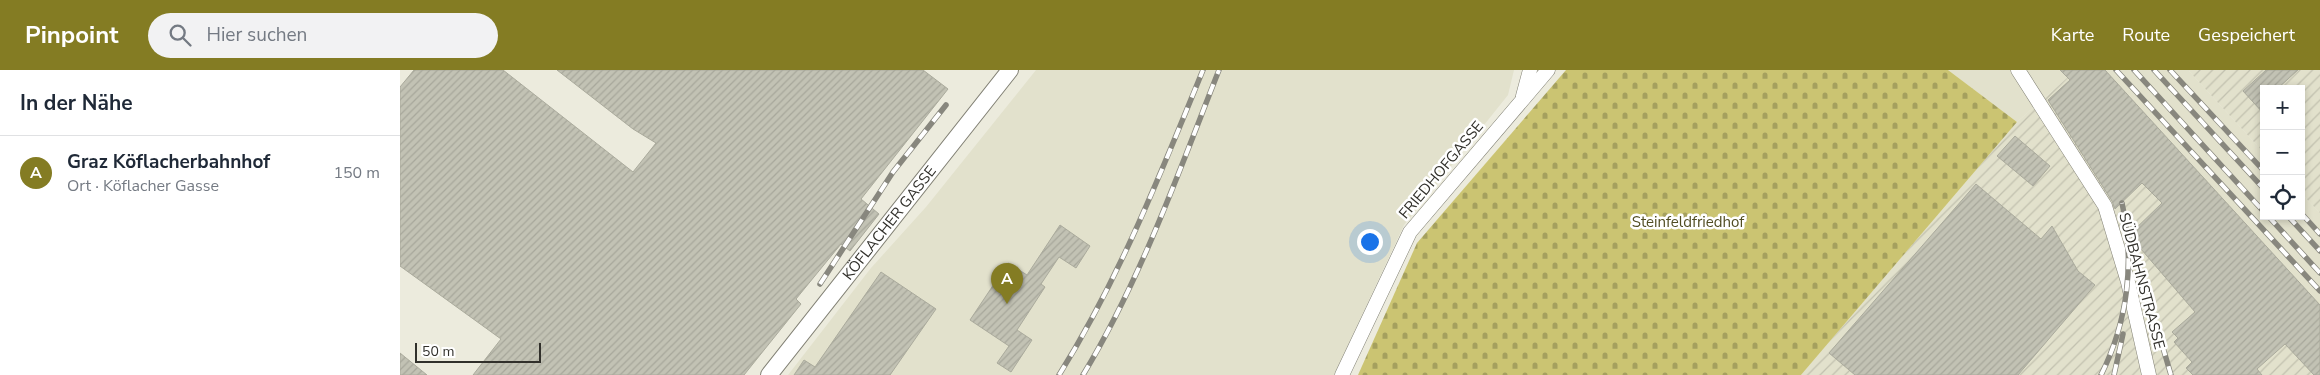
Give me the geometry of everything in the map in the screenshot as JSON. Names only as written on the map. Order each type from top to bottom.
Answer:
[{"type":"street","name":"KÖFLACHER GASSE","points":[[769,375],[1010,70]]},
{"type":"street","name":"FRIEDHOFGASSE","points":[[1522,99],[1530,70]]},
{"type":"street","name":"FRIEDHOFGASSE","points":[[1342,375],[1410,232],[1548,70]]},
{"type":"street","name":"SÜDBAHNSTRASSE","points":[[2018,70],[2105,206],[2128,282],[2149,375]]},
{"type":"shaded area","points":[[1036,70],[1514,70],[1508,95],[1404,225],[1334,375],[788,375],[871,268],[926,207]]},
{"type":"shaded area","points":[[1948,70],[2076,70],[2017,122]]},
{"type":"shaded area","points":[[2076,70],[2105,70],[2320,305],[2320,375],[1801,375],[2017,122]]},
{"type":"shaded area","points":[[2105,70],[2188,70],[2260,149],[2260,220],[2305,220],[2305,197],[2320,213],[2320,305]]},
{"type":"shaded area","points":[[2188,70],[2320,70],[2320,213],[2305,197],[2305,85],[2260,85],[2260,149]]},
{"type":"green space","name":"Steinfeldfriedhof","points":[[1566,70],[1948,70],[2017,122],[1801,375],[1358,375],[1417,243]]},
{"type":"building","points":[[414,70],[503,70],[633,172],[656,143],[633,129],[557,70],[923,70],[948,89],[861,199],[879,214],[850,251],[841,244],[796,299],[801,304],[744,375],[473,375],[501,339],[400,266],[400,87]]},
{"type":"building","points":[[2060,70],[2105,70],[2320,305],[2320,375],[2314,375],[2285,344],[2257,369],[2262,375],[2193,375],[2186,368],[2192,362],[2174,342],[2178,338],[2172,332],[2195,312],[2129,235],[2162,203],[2142,183],[2115,209],[2112,201],[2048,100],[2070,80]]},
{"type":"building","points":[[2266,70],[2298,70],[2281,85],[2260,85],[2260,110],[2243,91]]},
{"type":"building","points":[[2015,136],[2050,166],[2033,186],[1997,156]]},
{"type":"building","points":[[1976,184],[2041,239],[2052,226],[2078,271],[2095,285],[2018,375],[1855,375],[1829,353]]},
{"type":"building","points":[[1060,225],[1090,246],[1076,268],[1059,257],[1041,284],[1045,287],[1017,330],[1032,340],[1011,372],[997,363],[1009,346],[970,320],[1008,263],[1027,275]]},
{"type":"building","points":[[881,272],[936,309],[890,375],[794,375],[804,360],[815,367]]},
{"type":"building","points":[[400,353],[427,375],[400,375]]},
{"type":"railway","points":[[1059,375],[1081,339],[1120,264],[1203,70]]},
{"type":"railway","points":[[1083,375],[1104,339],[1141,264],[1219,70]]},
{"type":"railway","points":[[2116,70],[2320,291]]},
{"type":"railway","points":[[2134,70],[2260,208]]},
{"type":"railway","points":[[2154,70],[2260,185]]},
{"type":"railway","points":[[2170,70],[2260,167]]},
{"type":"railway","points":[[820,284],[893,172],[946,105]]},
{"type":"railway","points":[[2101,375],[2118,334],[2126,291],[2128,247],[2122,203]]},
{"type":"railway","points":[[2305,217],[2320,234]]},
{"type":"railway","points":[[2272,220],[2320,273]]},
{"type":"railway","points":[[2292,220],[2320,251]]},
{"type":"railway","points":[[2156,324],[2171,375]]},
{"type":"railway","points":[[2114,375],[2123,334]]},
{"type":"place","name":"Graz Köflacherbahnhof","points":[[1007,304]]}]
